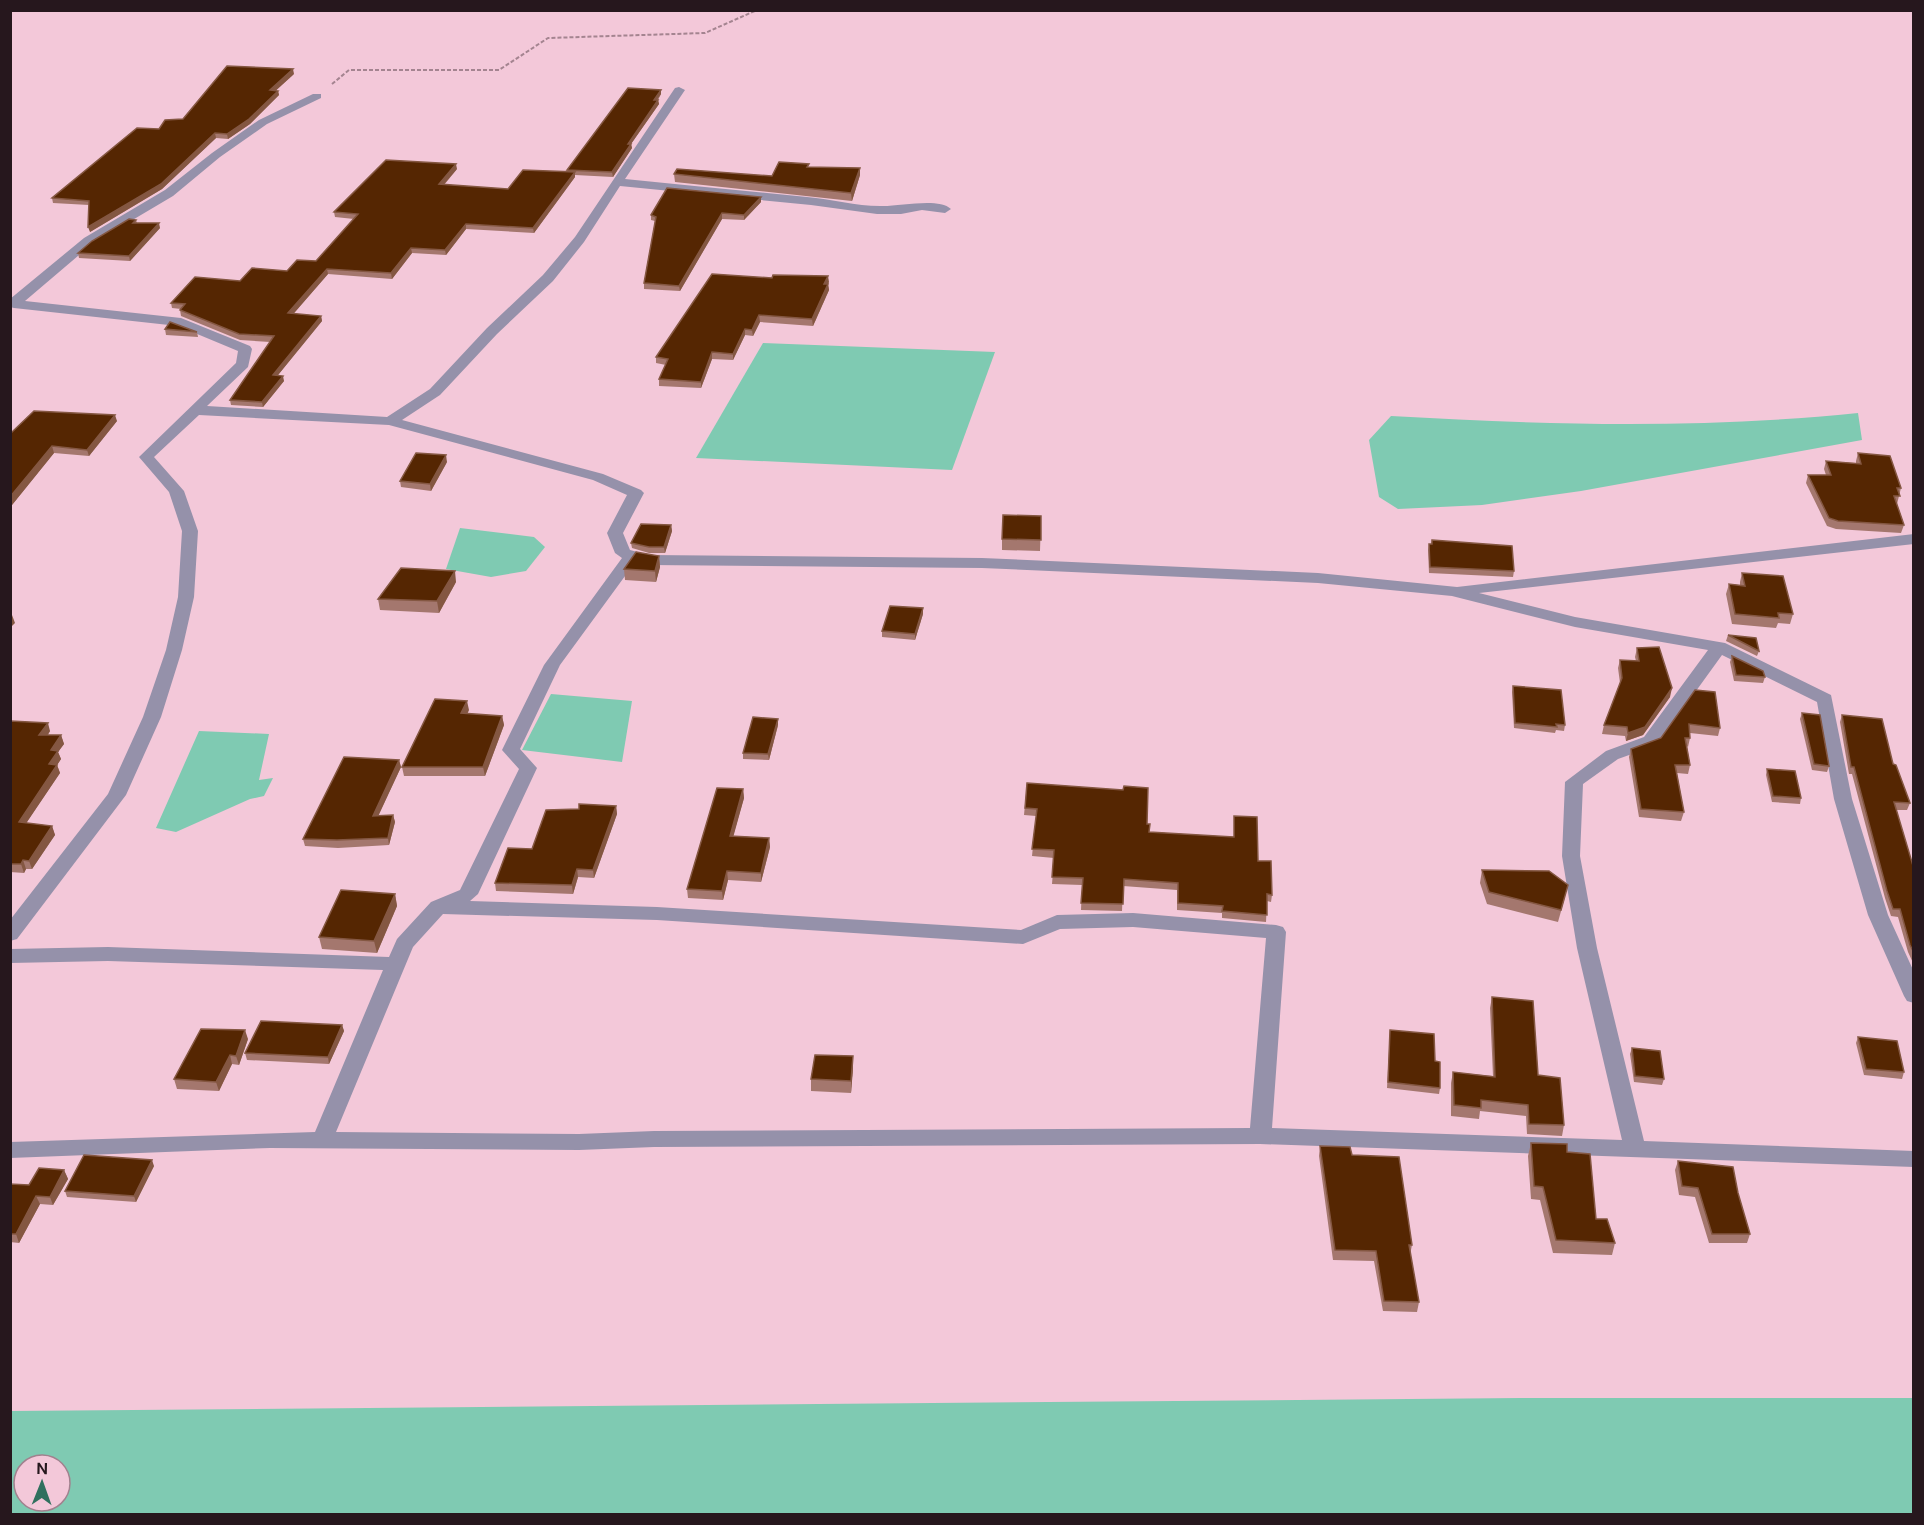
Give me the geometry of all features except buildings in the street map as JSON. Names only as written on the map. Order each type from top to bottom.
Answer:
[{"type":"street","points":[[390,421],[435,392],[492,331],[548,278],[580,239],[679,90]]},
{"type":"street","points":[[12,303],[88,241],[169,193],[216,155],[263,122],[317,96]]},
{"type":"street","points":[[616,182],[811,201],[877,210],[901,210],[922,206],[945,208]]},
{"type":"street","points":[[10,934],[117,795],[152,717],[174,650],[186,597],[190,531],[176,491],[146,457],[243,364],[245,349],[182,322],[12,303]]},
{"type":"street","points":[[195,410],[390,421],[598,477],[636,493],[615,533],[623,553],[649,560],[982,562],[1318,578],[1452,591],[1575,622],[1719,647],[1825,699],[1843,800],[1878,915],[1914,996]]},
{"type":"street","points":[[1452,591],[1914,539]]},
{"type":"street","points":[[322,1142],[328,1122],[404,944],[438,907],[468,894],[528,768],[511,750],[552,665],[632,555]]},
{"type":"street","points":[[1635,1148],[1587,948],[1571,856],[1574,782],[1612,755],[1652,741],[1664,720],[1719,647]]},
{"type":"street","points":[[438,907],[496,907],[743,918],[1023,937],[1057,922],[1133,920],[1276,932],[1260,1136]]},
{"type":"street","points":[[10,956],[108,954],[396,964]]},
{"type":"street","points":[[10,1150],[270,1140],[579,1142],[654,1139],[1260,1136],[1914,1159]]},
{"type":"path","points":[[317,96],[350,70],[499,70],[548,38],[705,33],[757,10]]},
{"type":"shaded area","points":[[763,343],[995,352],[952,470],[696,458]]},
{"type":"shaded area","points":[[1858,413],[1862,440],[1581,491],[1482,505],[1398,509],[1379,497],[1369,440],[1391,416],[1508,422],[1624,424],[1741,421]]},
{"type":"shaded area","points":[[460,528],[534,537],[545,547],[526,571],[491,577],[446,569]]},
{"type":"shaded area","points":[[551,694],[632,701],[622,762],[522,750]]},
{"type":"shaded area","points":[[199,731],[269,734],[259,780],[273,778],[264,796],[250,799],[176,832],[156,828]]},
{"type":"shaded area","points":[[1520,1398],[1913,1398],[1913,1514],[11,1514],[11,1411]]}]
